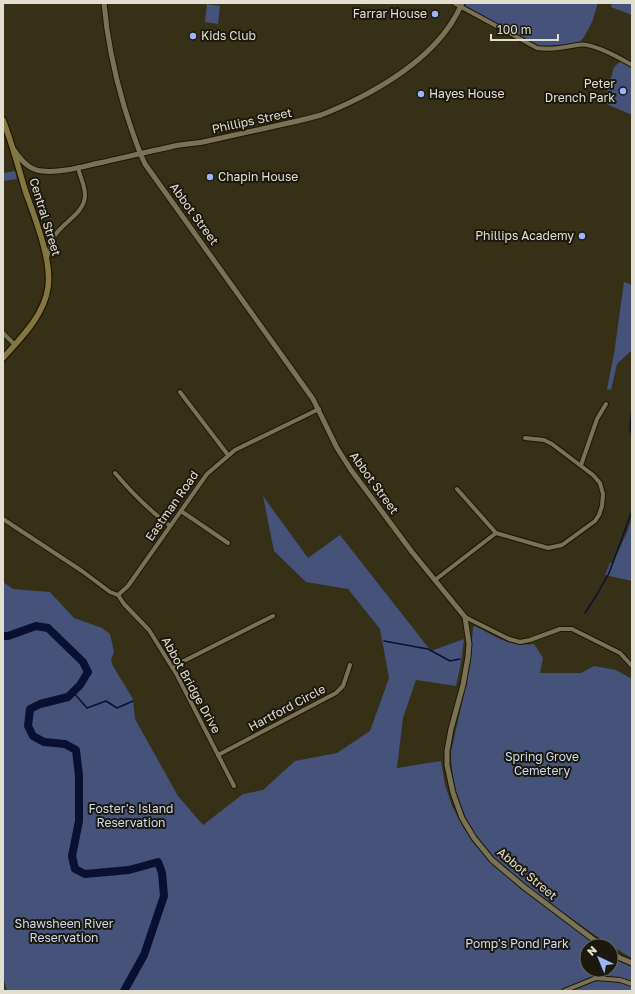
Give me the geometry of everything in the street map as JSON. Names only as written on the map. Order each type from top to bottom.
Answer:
[{"type":"main road","name":"Central Street","points":[[3,120],[14,149],[47,258],[49,277],[44,304],[34,320],[3,358]]},
{"type":"street","name":"Abbot Street","points":[[104,3],[106,31],[113,63],[129,120],[141,154],[149,170],[313,399],[337,448],[351,470],[403,540],[465,617],[469,644],[468,657],[463,685],[451,729],[447,751],[447,765],[453,793],[462,818],[474,838],[492,860],[524,888],[591,938]]},
{"type":"street","points":[[454,3],[461,5],[491,24],[537,48],[551,49],[578,44],[608,51],[632,65]]},
{"type":"street","name":"Phillips Street","points":[[14,149],[24,163],[35,170],[60,170],[78,168],[170,146],[203,142],[301,121],[322,114],[361,97],[410,67],[430,50],[448,29],[461,5]]},
{"type":"street","points":[[47,258],[54,236],[84,204],[85,194],[78,168]]},
{"type":"street","points":[[3,333],[15,345]]},
{"type":"street","points":[[180,392],[228,455]]},
{"type":"street","points":[[581,465],[598,419],[606,404]]},
{"type":"street","name":"Eastman Road","points":[[118,595],[128,586],[207,474],[235,450],[319,410]]},
{"type":"street","points":[[457,489],[496,534],[548,548],[562,545],[595,521],[602,506],[603,494],[600,483],[581,465],[552,444],[544,440],[525,438]]},
{"type":"street","points":[[115,473],[142,503],[170,526]]},
{"type":"street","points":[[181,511],[228,543]]},
{"type":"street","name":"Abbot Bridge Drive","points":[[3,519],[82,571],[110,592],[118,595],[124,604],[149,630],[172,667],[234,786]]},
{"type":"street","points":[[435,580],[496,534]]},
{"type":"street","points":[[172,667],[273,616]]},
{"type":"street","points":[[465,617],[509,639],[520,642],[560,629],[572,629],[620,653],[632,666]]},
{"type":"street","name":"Hartford Circle","points":[[218,755],[336,693],[343,686],[350,665]]},
{"type":"street","points":[[619,957],[632,963]]},
{"type":"street","points":[[564,991],[596,978],[620,980],[632,984]]},
{"type":"green space","points":[[462,3],[598,3],[592,22],[584,37],[578,44],[567,47],[537,48],[461,6]]},
{"type":"green space","points":[[612,3],[632,3],[632,15],[611,7]]},
{"type":"green space","points":[[207,4],[220,6],[218,24],[205,22]]},
{"type":"green space","points":[[621,61],[632,67],[632,115],[604,103],[614,67]]},
{"type":"green space","points":[[15,171],[17,179],[3,181],[3,173]]},
{"type":"green space","points":[[624,282],[632,285],[632,350],[617,364],[611,390],[607,389],[614,354]]},
{"type":"green space","points":[[263,496],[308,558],[340,535],[431,651],[464,639],[456,686],[416,680],[403,718],[397,768],[441,761],[445,785],[452,806],[475,845],[521,889],[588,938],[579,938],[579,978],[619,978],[619,958],[632,964],[632,991],[7,991],[3,976],[3,582],[13,589],[50,592],[74,618],[102,628],[110,634],[114,652],[111,660],[113,666],[133,699],[135,719],[178,796],[203,825],[243,794],[263,790],[295,761],[337,753],[370,731],[389,678],[380,629],[348,589],[306,582],[274,551]]},
{"type":"green space","points":[[632,517],[632,581],[605,575],[610,563],[613,563],[628,530]]},
{"type":"green space","name":"Spring Grove Cemetery","points":[[475,626],[510,643],[525,645],[534,644],[543,658],[540,673],[581,673],[594,666],[616,670],[632,679],[632,958],[619,950],[619,938],[600,938],[515,877],[488,851],[468,822],[455,789],[451,752],[470,667],[473,627]]},
{"type":"waterway","points":[[632,409],[630,427],[632,439]]},
{"type":"waterway","points":[[585,613],[609,573],[632,511]]},
{"type":"waterway","points":[[3,636],[8,636],[36,626],[48,628],[83,662],[88,672],[80,685],[68,697],[40,704],[30,709],[28,726],[33,736],[44,742],[65,744],[76,750],[79,776],[79,821],[72,856],[75,869],[85,874],[129,870],[158,862],[162,873],[164,896],[144,955],[124,991]]},
{"type":"waterway","points":[[384,641],[428,649],[450,661],[460,659]]},
{"type":"waterway","points":[[73,692],[87,708],[106,701],[117,708],[133,701]]},
{"type":"place","name":"Farrar House","points":[[435,14]]},
{"type":"place","name":"Kids Club","points":[[193,36]]},
{"type":"place","name":"Peter Drench Park","points":[[623,91]]},
{"type":"place","name":"Hayes House","points":[[421,94]]},
{"type":"place","name":"Chapin House","points":[[210,177]]},
{"type":"place","name":"Phillips Academy","points":[[582,236]]},
{"type":"park label","name":"Foster's Island Reservation","points":[[131,816]]},
{"type":"park label","name":"Shawsheen River Reservation","points":[[64,931]]},
{"type":"park label","name":"Pomp's Pond Park","points":[[517,944]]}]
